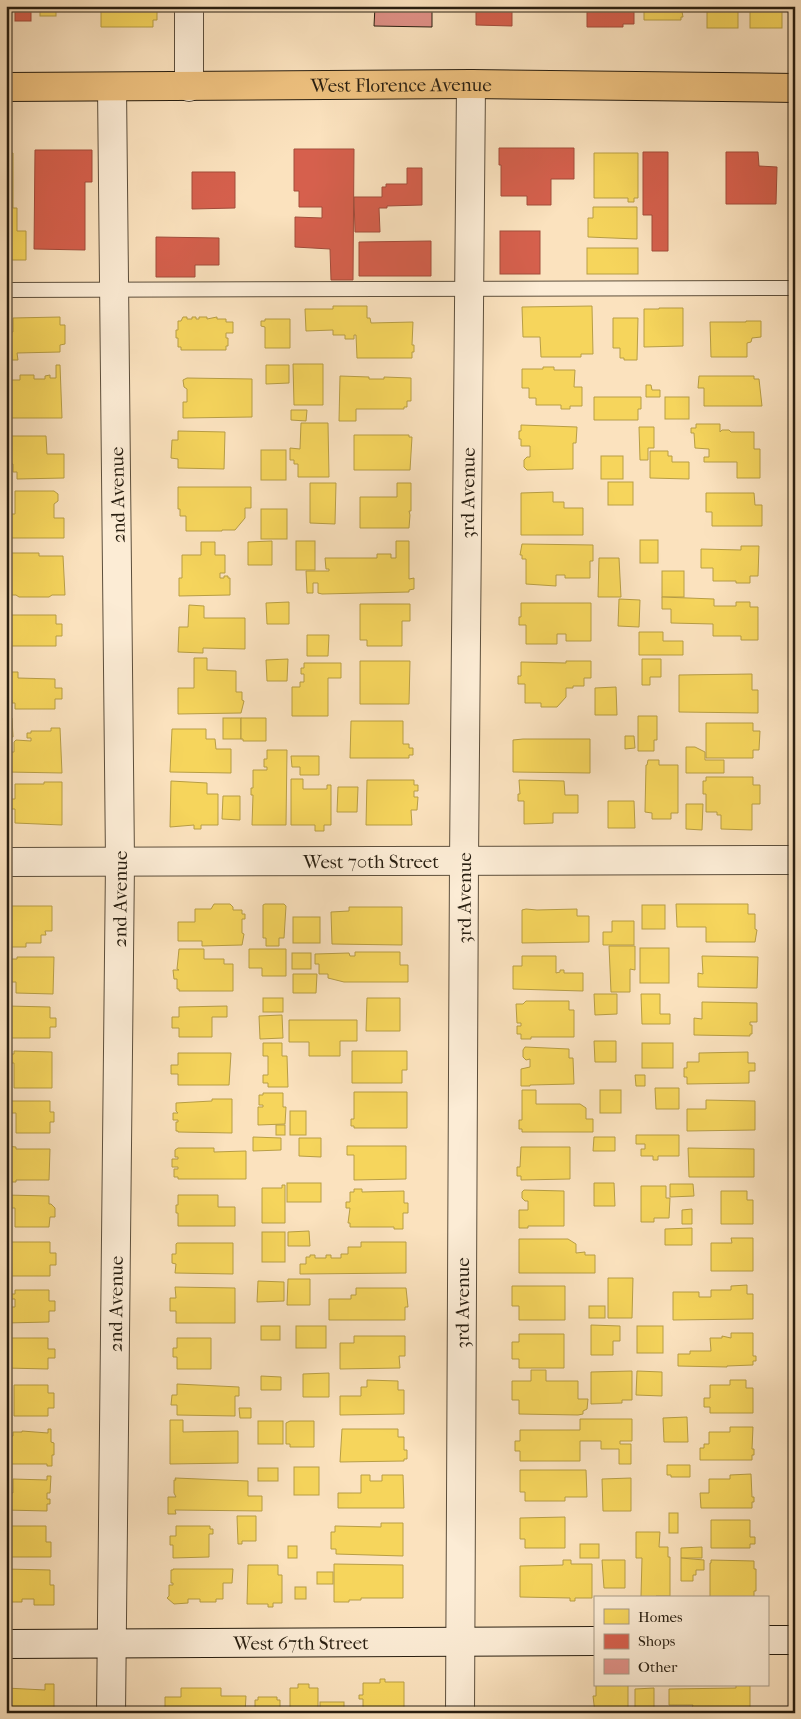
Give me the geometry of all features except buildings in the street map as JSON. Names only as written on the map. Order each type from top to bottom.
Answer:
[{"type":"main road","name":"West Florence Avenue","points":[[6,87],[471,84],[795,88]]},
{"type":"street","points":[[190,6],[190,87]]},
{"type":"street","name":"3rd Avenue","points":[[460,1713],[464,861],[471,84]]},
{"type":"street","name":"2nd Avenue","points":[[110,1713],[120,862],[112,87]]},
{"type":"street","name":"West 70th Street","points":[[6,862],[795,860]]},
{"type":"street","points":[[768,1640],[795,1640]]},
{"type":"street","name":"West 67th Street","points":[[6,1644],[594,1641]]},
{"type":"lane","points":[[6,290],[795,288]]}]
